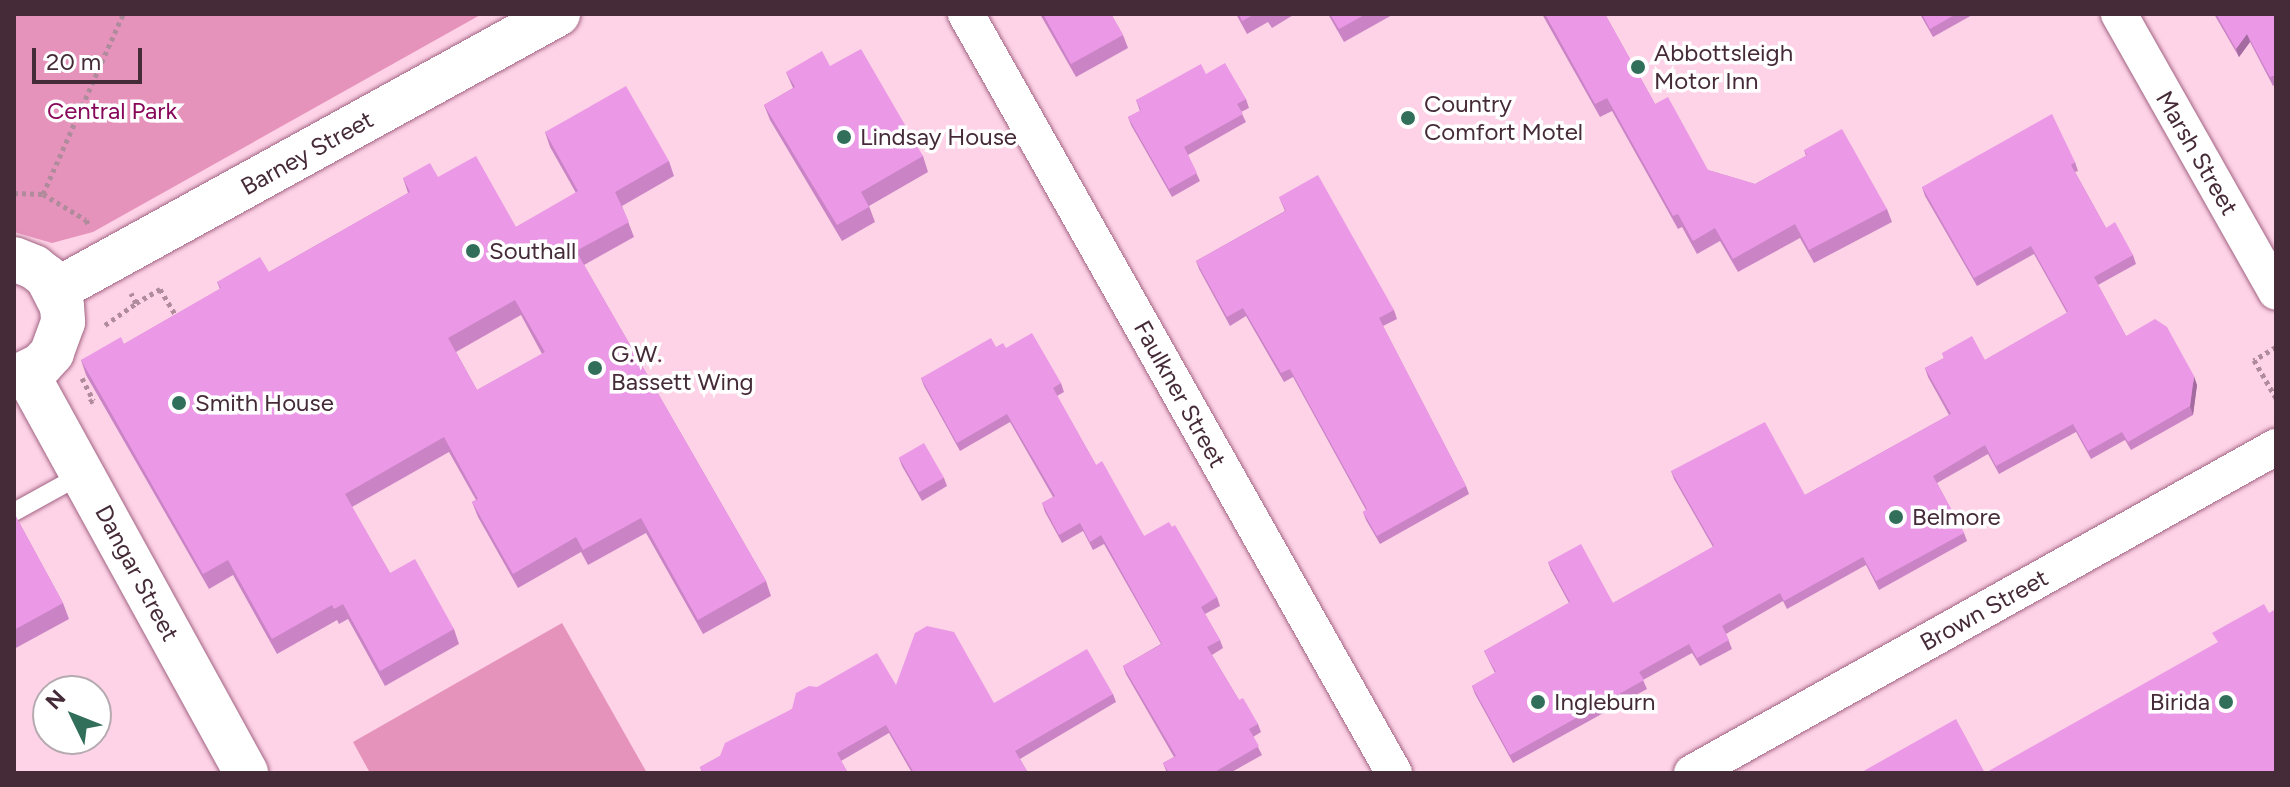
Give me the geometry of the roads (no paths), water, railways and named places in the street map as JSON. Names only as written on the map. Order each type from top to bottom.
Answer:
[{"type":"main road","name":"Barney Street","points":[[56,290],[558,14]]},
{"type":"main road","points":[[14,259],[34,267],[56,290],[62,314],[59,338],[52,353],[20,376]]},
{"type":"main road","name":"Dangar Street","points":[[20,376],[84,473],[246,773]]},
{"type":"street","name":"Faulkner Street","points":[[966,14],[1394,773]]},
{"type":"street","name":"Marsh Street","points":[[2119,14],[2276,292]]},
{"type":"street","name":"Brown Street","points":[[1692,773],[2276,447]]},
{"type":"lane","points":[[14,512],[84,473]]},
{"type":"place","name":"Abbottsleigh Motor Inn","points":[[1638,67]]},
{"type":"place","name":"Country Comfort Motel","points":[[1408,118]]},
{"type":"place","name":"Lindsay House","points":[[844,137]]},
{"type":"place","name":"Southall","points":[[473,251]]},
{"type":"place","name":"G.W. Bassett Wing","points":[[595,368]]},
{"type":"place","name":"Smith House","points":[[179,403]]},
{"type":"place","name":"Belmore","points":[[1896,517]]},
{"type":"place","name":"Ingleburn","points":[[1538,702]]},
{"type":"place","name":"Birida","points":[[2226,702]]},
{"type":"park label","name":"Central Park","points":[[112,111]]}]
